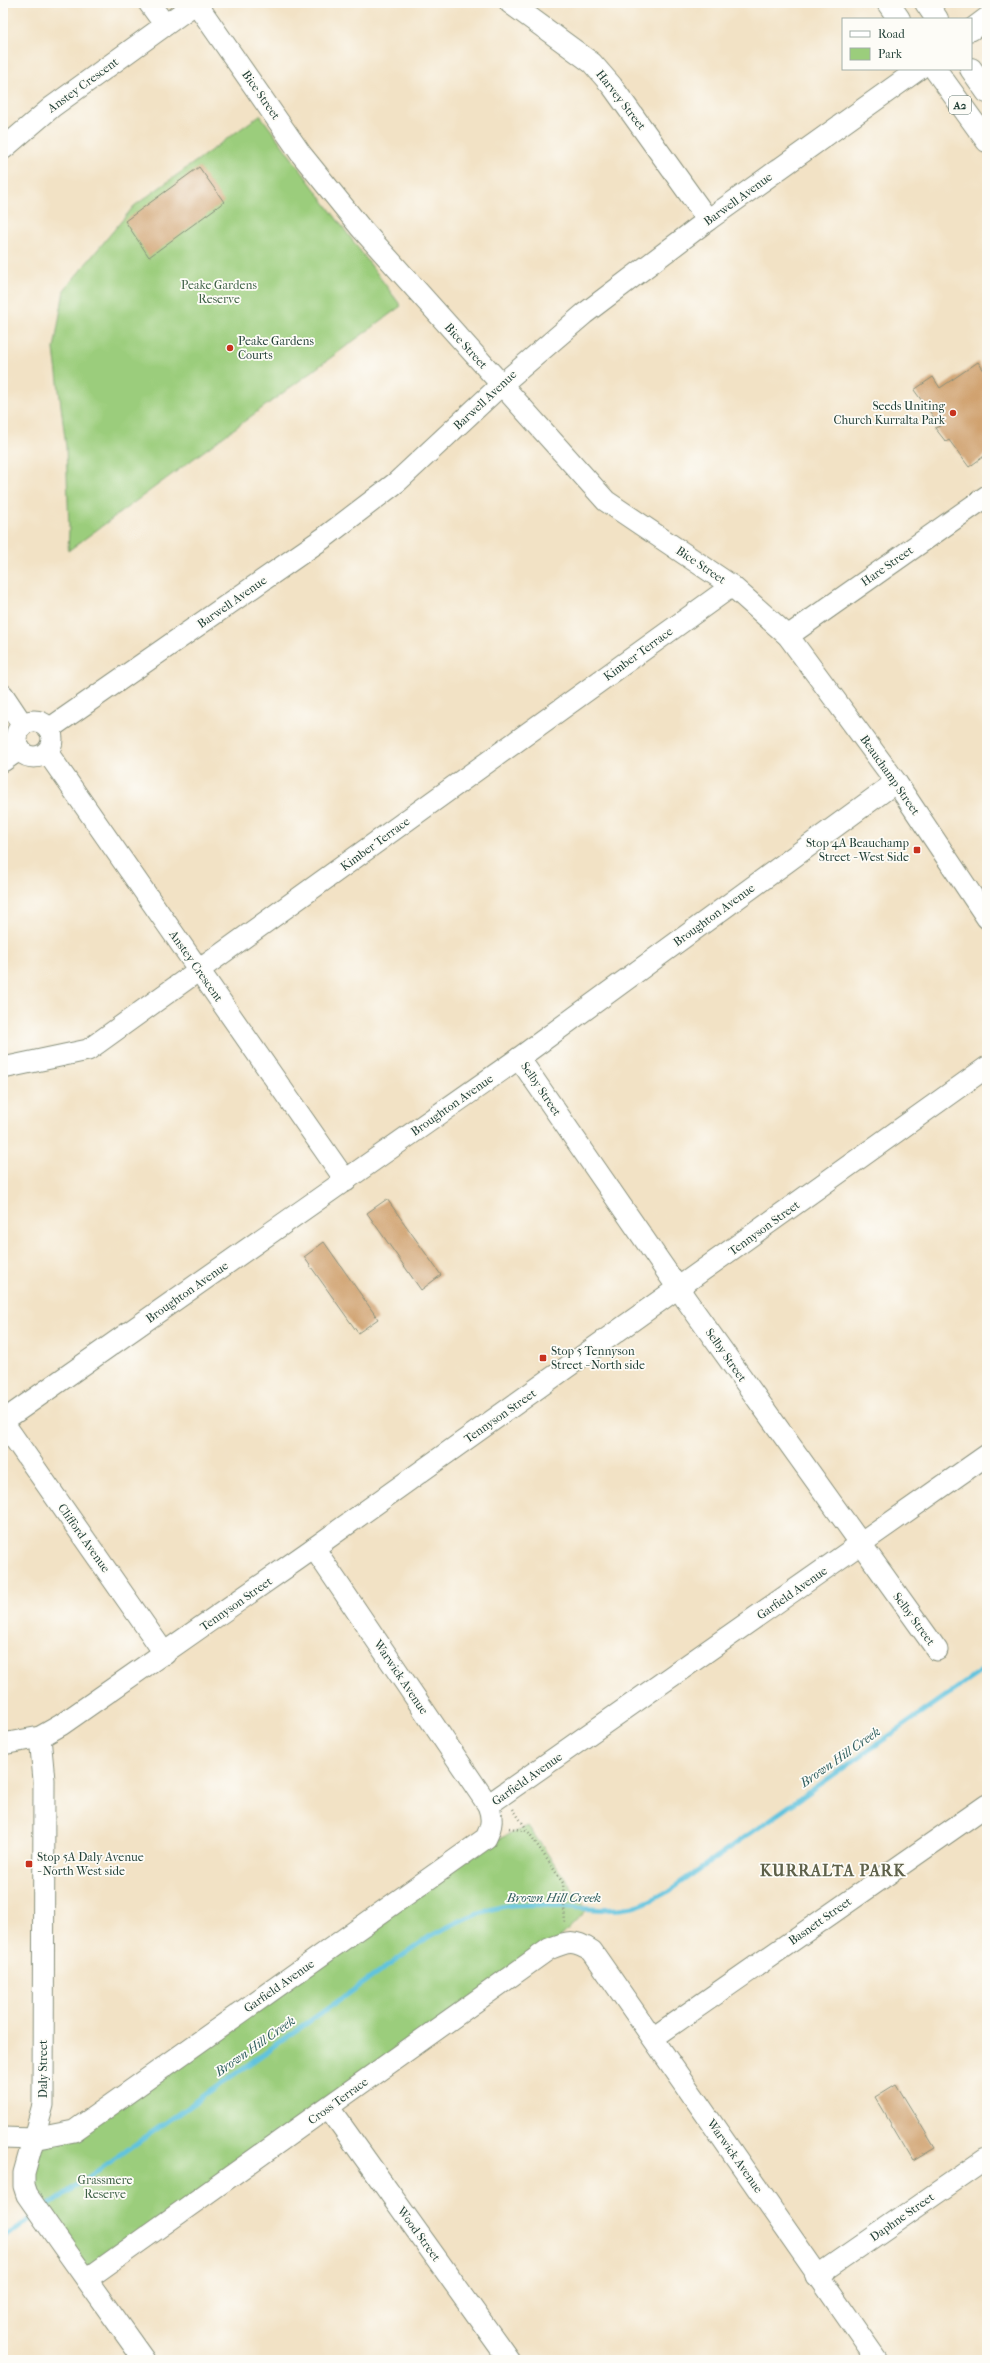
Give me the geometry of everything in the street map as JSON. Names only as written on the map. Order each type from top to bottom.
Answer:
[{"type":"highway","points":[[888,3],[898,18]]},
{"type":"highway","points":[[926,3],[936,18]]},
{"type":"highway","name":"A2","points":[[936,70],[987,141]]},
{"type":"highway","name":"A2","points":[[972,70],[986,89]]},
{"type":"street","points":[[149,3],[165,25]]},
{"type":"street","name":"Anstey Crescent","points":[[3,149],[52,107],[196,3]]},
{"type":"street","name":"Bice Street","points":[[196,3],[302,154],[360,227],[606,502],[732,586],[788,636]]},
{"type":"street","name":"Harvey Street","points":[[510,3],[592,63],[612,86],[708,220]]},
{"type":"street","points":[[972,29],[987,18]]},
{"type":"street","name":"Barwell Avenue","points":[[49,729],[325,537],[397,482],[501,385],[584,314],[708,220],[919,70]]},
{"type":"street","name":"Hare Street","points":[[788,636],[987,496]]},
{"type":"street","name":"Kimber Terrace","points":[[3,1068],[88,1050],[732,586]]},
{"type":"street","name":"Beauchamp Street","points":[[788,636],[896,782],[987,918]]},
{"type":"street","points":[[3,695],[24,725]]},
{"type":"street","points":[[34,721],[40,722],[49,729],[52,741],[46,752],[42,755],[30,756],[20,749],[17,733],[24,725],[34,721]]},
{"type":"street","points":[[3,761],[20,749]]},
{"type":"street","name":"Anstey Crescent","points":[[46,752],[346,1181]]},
{"type":"street","name":"Broughton Avenue","points":[[3,1422],[519,1058],[896,782]]},
{"type":"street","name":"Selby Street","points":[[519,1058],[678,1289],[936,1650]]},
{"type":"street","name":"Tennyson Street","points":[[3,1744],[40,1738],[165,1654],[987,1067]]},
{"type":"street","name":"Clifford Avenue","points":[[3,1422],[165,1654]]},
{"type":"street","name":"Garfield Avenue","points":[[3,2138],[33,2139],[74,2131],[469,1852],[486,1838],[492,1825],[492,1814],[496,1800],[987,1455]]},
{"type":"street","name":"Warwick Avenue","points":[[314,1548],[496,1800]]},
{"type":"street","name":"Daly Street","points":[[40,1738],[44,1780],[43,2104],[24,2173],[28,2195],[144,2360]]},
{"type":"street","name":"Basnett Street","points":[[653,2038],[987,1805]]},
{"type":"street","name":"Cross Terrace","points":[[87,2279],[329,2108],[549,1949],[566,1942],[580,1943],[592,1952]]},
{"type":"street","name":"Warwick Avenue","points":[[592,1952],[878,2360]]},
{"type":"street","name":"Wood Street","points":[[329,2108],[509,2360]]},
{"type":"street","name":"Daphne Street","points":[[818,2276],[987,2158]]},
{"type":"path","points":[[496,1800],[528,1831],[564,1883],[565,1917]]},
{"type":"path","points":[[503,1827],[528,1831]]},
{"type":"green space","name":"Peake Gardens Reserve","points":[[260,115],[401,306],[68,551],[69,529],[66,447],[54,349],[64,290],[134,206]]},
{"type":"green space","name":"Grassmere Reserve","points":[[528,1826],[587,1910],[549,1949],[87,2279],[24,2186],[33,2139],[74,2131],[469,1852]]},
{"type":"building","points":[[199,167],[224,202],[149,257],[125,221]]},
{"type":"building","name":"Seeds Uniting Church Kurralta Park","points":[[978,362],[987,375],[987,454],[969,467],[949,440],[946,442],[935,428],[940,426],[914,390],[933,377],[940,388]]},
{"type":"building","points":[[387,1199],[441,1275],[421,1290],[367,1213]]},
{"type":"building","points":[[324,1242],[378,1319],[358,1333],[304,1257]]},
{"type":"building","points":[[896,2084],[935,2148],[913,2161],[875,2097]]},
{"type":"waterway","name":"Brown Hill Creek","points":[[42,2210],[429,1937],[470,1916],[491,1909],[514,1905],[529,1904],[603,1910],[633,1907],[650,1901],[667,1892],[987,1667]]},
{"type":"waterway","name":"Brown Hill Creek","points":[[3,2238],[36,2215]]},
{"type":"place","name":"Peake Gardens Courts","points":[[230,348]]},
{"type":"place","name":"Seeds Uniting Church Kurralta Park","points":[[953,413]]},
{"type":"place","name":"Stop 4A Beauchamp Street - West Side","points":[[917,850]]},
{"type":"place","name":"Stop 5 Tennyson Street - North side","points":[[543,1358]]},
{"type":"place","name":"Stop 5A Daly Avenue - North West side","points":[[29,1864]]},
{"type":"district","name":"KURRALTA PARK","points":[[833,1870]]}]
